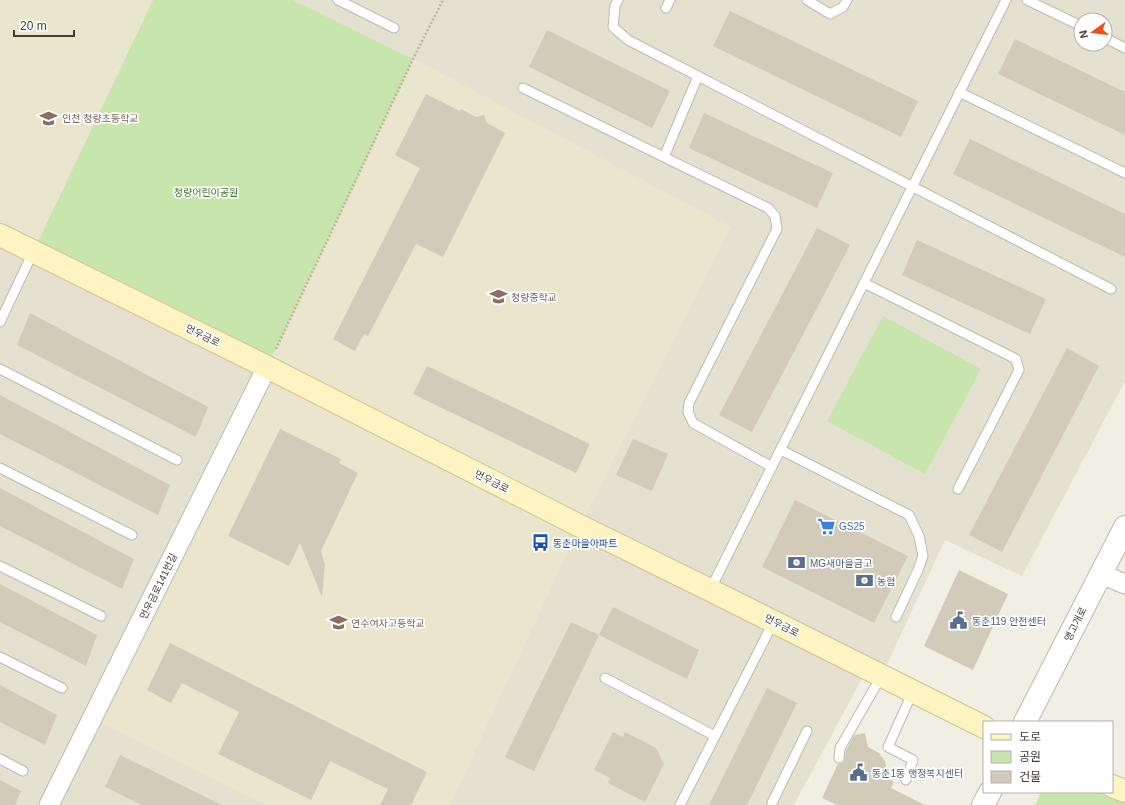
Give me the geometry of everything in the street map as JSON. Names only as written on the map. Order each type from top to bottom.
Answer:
[{"type":"main road","name":"먼우금로","points":[[0,235],[267,367],[580,526],[774,621],[983,726]]},
{"type":"main road","points":[[1113,786],[1125,791]]},
{"type":"street","name":"먼우금로141번길","points":[[49,805],[267,367]]},
{"type":"street","name":"앵고개로","points":[[1026,721],[1125,527]]},
{"type":"street","points":[[1101,574],[1125,584]]},
{"type":"street","points":[[983,805],[989,793]]},
{"type":"lane","points":[[338,0],[394,28]]},
{"type":"lane","points":[[618,0],[615,6],[613,26],[628,40],[1111,289]]},
{"type":"lane","points":[[807,0],[830,14],[843,7],[847,0]]},
{"type":"lane","points":[[710,590],[1006,0]]},
{"type":"lane","points":[[1027,0],[1073,22]]},
{"type":"lane","points":[[1113,42],[1125,48]]},
{"type":"lane","points":[[664,157],[698,76]]},
{"type":"lane","points":[[523,88],[768,208],[775,216],[776,229],[689,403],[688,412],[694,423],[772,467]]},
{"type":"lane","points":[[960,92],[1125,173]]},
{"type":"lane","points":[[0,322],[33,252]]},
{"type":"lane","points":[[864,283],[1016,359],[1020,370],[958,489]]},
{"type":"lane","points":[[0,369],[177,460]]},
{"type":"lane","points":[[780,450],[909,515],[919,536],[923,556],[896,617]]},
{"type":"lane","points":[[0,468],[132,535]]},
{"type":"lane","points":[[0,566],[101,616]]},
{"type":"lane","points":[[680,805],[774,621]]},
{"type":"lane","points":[[0,657],[62,688]]},
{"type":"lane","points":[[839,758],[840,748],[882,675]]},
{"type":"lane","points":[[605,678],[715,736]]},
{"type":"lane","points":[[906,780],[913,760],[888,747],[913,691]]},
{"type":"lane","points":[[772,805],[807,731]]},
{"type":"lane","points":[[0,759],[23,771]]},
{"type":"path","points":[[267,367],[413,59],[443,0]]},
{"type":"shaded area","name":"인천 청량초등학교","points":[[0,0],[153,0],[33,252],[0,235]]},
{"type":"shaded area","points":[[293,0],[1125,0],[1125,381],[1022,576],[945,540],[882,675],[867,669],[794,805],[0,805],[0,234],[267,367],[730,227],[413,59]]},
{"type":"shaded area","points":[[413,59],[730,227],[580,526],[450,805],[266,805],[92,719],[267,367]]},
{"type":"green space","name":"청량어린이공원","points":[[153,0],[293,0],[413,59],[267,367],[33,252]]},
{"type":"green space","points":[[883,316],[981,369],[925,474],[827,421]]},
{"type":"green space","points":[[1113,791],[1125,791],[1125,805],[1035,805],[1041,793],[1113,793]]},
{"type":"building","points":[[730,11],[918,101],[901,137],[713,46]]},
{"type":"building","points":[[547,30],[670,91],[652,128],[529,67]]},
{"type":"building","points":[[1015,39],[1125,92],[1125,135],[998,74]]},
{"type":"building","points":[[426,94],[460,111],[461,109],[476,117],[484,115],[487,123],[505,133],[443,257],[416,244],[368,336],[364,334],[355,351],[333,339],[420,168],[395,155]]},
{"type":"building","points":[[704,113],[833,173],[817,208],[689,148]]},
{"type":"building","points":[[970,139],[1125,214],[1125,257],[953,174]]},
{"type":"building","points":[[817,228],[850,245],[752,432],[719,415]]},
{"type":"building","points":[[917,240],[1046,299],[1030,334],[902,275]]},
{"type":"building","points":[[30,313],[208,407],[196,437],[17,345]]},
{"type":"building","points":[[1067,348],[1099,366],[1002,552],[969,535]]},
{"type":"building","points":[[427,366],[590,444],[576,473],[413,394]]},
{"type":"building","points":[[0,395],[170,485],[158,515],[0,434]]},
{"type":"building","points":[[280,429],[341,459],[339,463],[358,473],[321,551],[325,565],[322,597],[300,543],[289,566],[228,536]]},
{"type":"building","points":[[633,439],[668,454],[652,491],[616,475]]},
{"type":"building","points":[[0,488],[134,559],[122,589],[0,526]]},
{"type":"building","points":[[795,500],[908,556],[874,623],[762,567]]},
{"type":"building","points":[[959,570],[1008,594],[973,670],[924,646]]},
{"type":"building","points":[[0,584],[97,635],[86,666],[0,622]]},
{"type":"building","points":[[613,607],[699,650],[687,679],[599,635]]},
{"type":"building","points":[[571,622],[599,635],[534,771],[505,757]]},
{"type":"building","points":[[170,643],[427,772],[411,805],[380,805],[388,789],[330,761],[311,800],[218,754],[239,712],[182,683],[171,703],[147,690]]},
{"type":"building","points":[[0,685],[57,715],[45,745],[0,722]]},
{"type":"building","points":[[767,688],[797,703],[747,805],[709,805]]},
{"type":"building","points":[[613,732],[623,737],[625,732],[656,748],[664,764],[645,802],[608,783],[610,778],[594,770]]},
{"type":"building","name":"동춘1동 행정복지센터","points":[[865,733],[868,747],[879,753],[885,761],[889,779],[894,782],[891,788],[925,805],[837,805],[822,798],[838,764],[844,761],[846,750],[853,737],[855,735]]},
{"type":"building","points":[[120,755],[222,805],[142,805],[105,787]]},
{"type":"building","points":[[0,780],[21,791],[15,805],[0,805]]},
{"type":"place","name":"인천 청량초등학교","points":[[49,118]]},
{"type":"place","name":"청량중학교","points":[[498,297]]},
{"type":"place","name":"GS25","points":[[826,526]]},
{"type":"place","name":"동춘마을아파트","points":[[540,543]]},
{"type":"place","name":"MG새마을금고","points":[[797,563]]},
{"type":"place","name":"농협","points":[[864,581]]},
{"type":"place","name":"동춘119 안전센터","points":[[959,621]]},
{"type":"place","name":"연수여자고등학교","points":[[338,623]]},
{"type":"place","name":"동춘1동 행정복지센터","points":[[859,773]]}]
